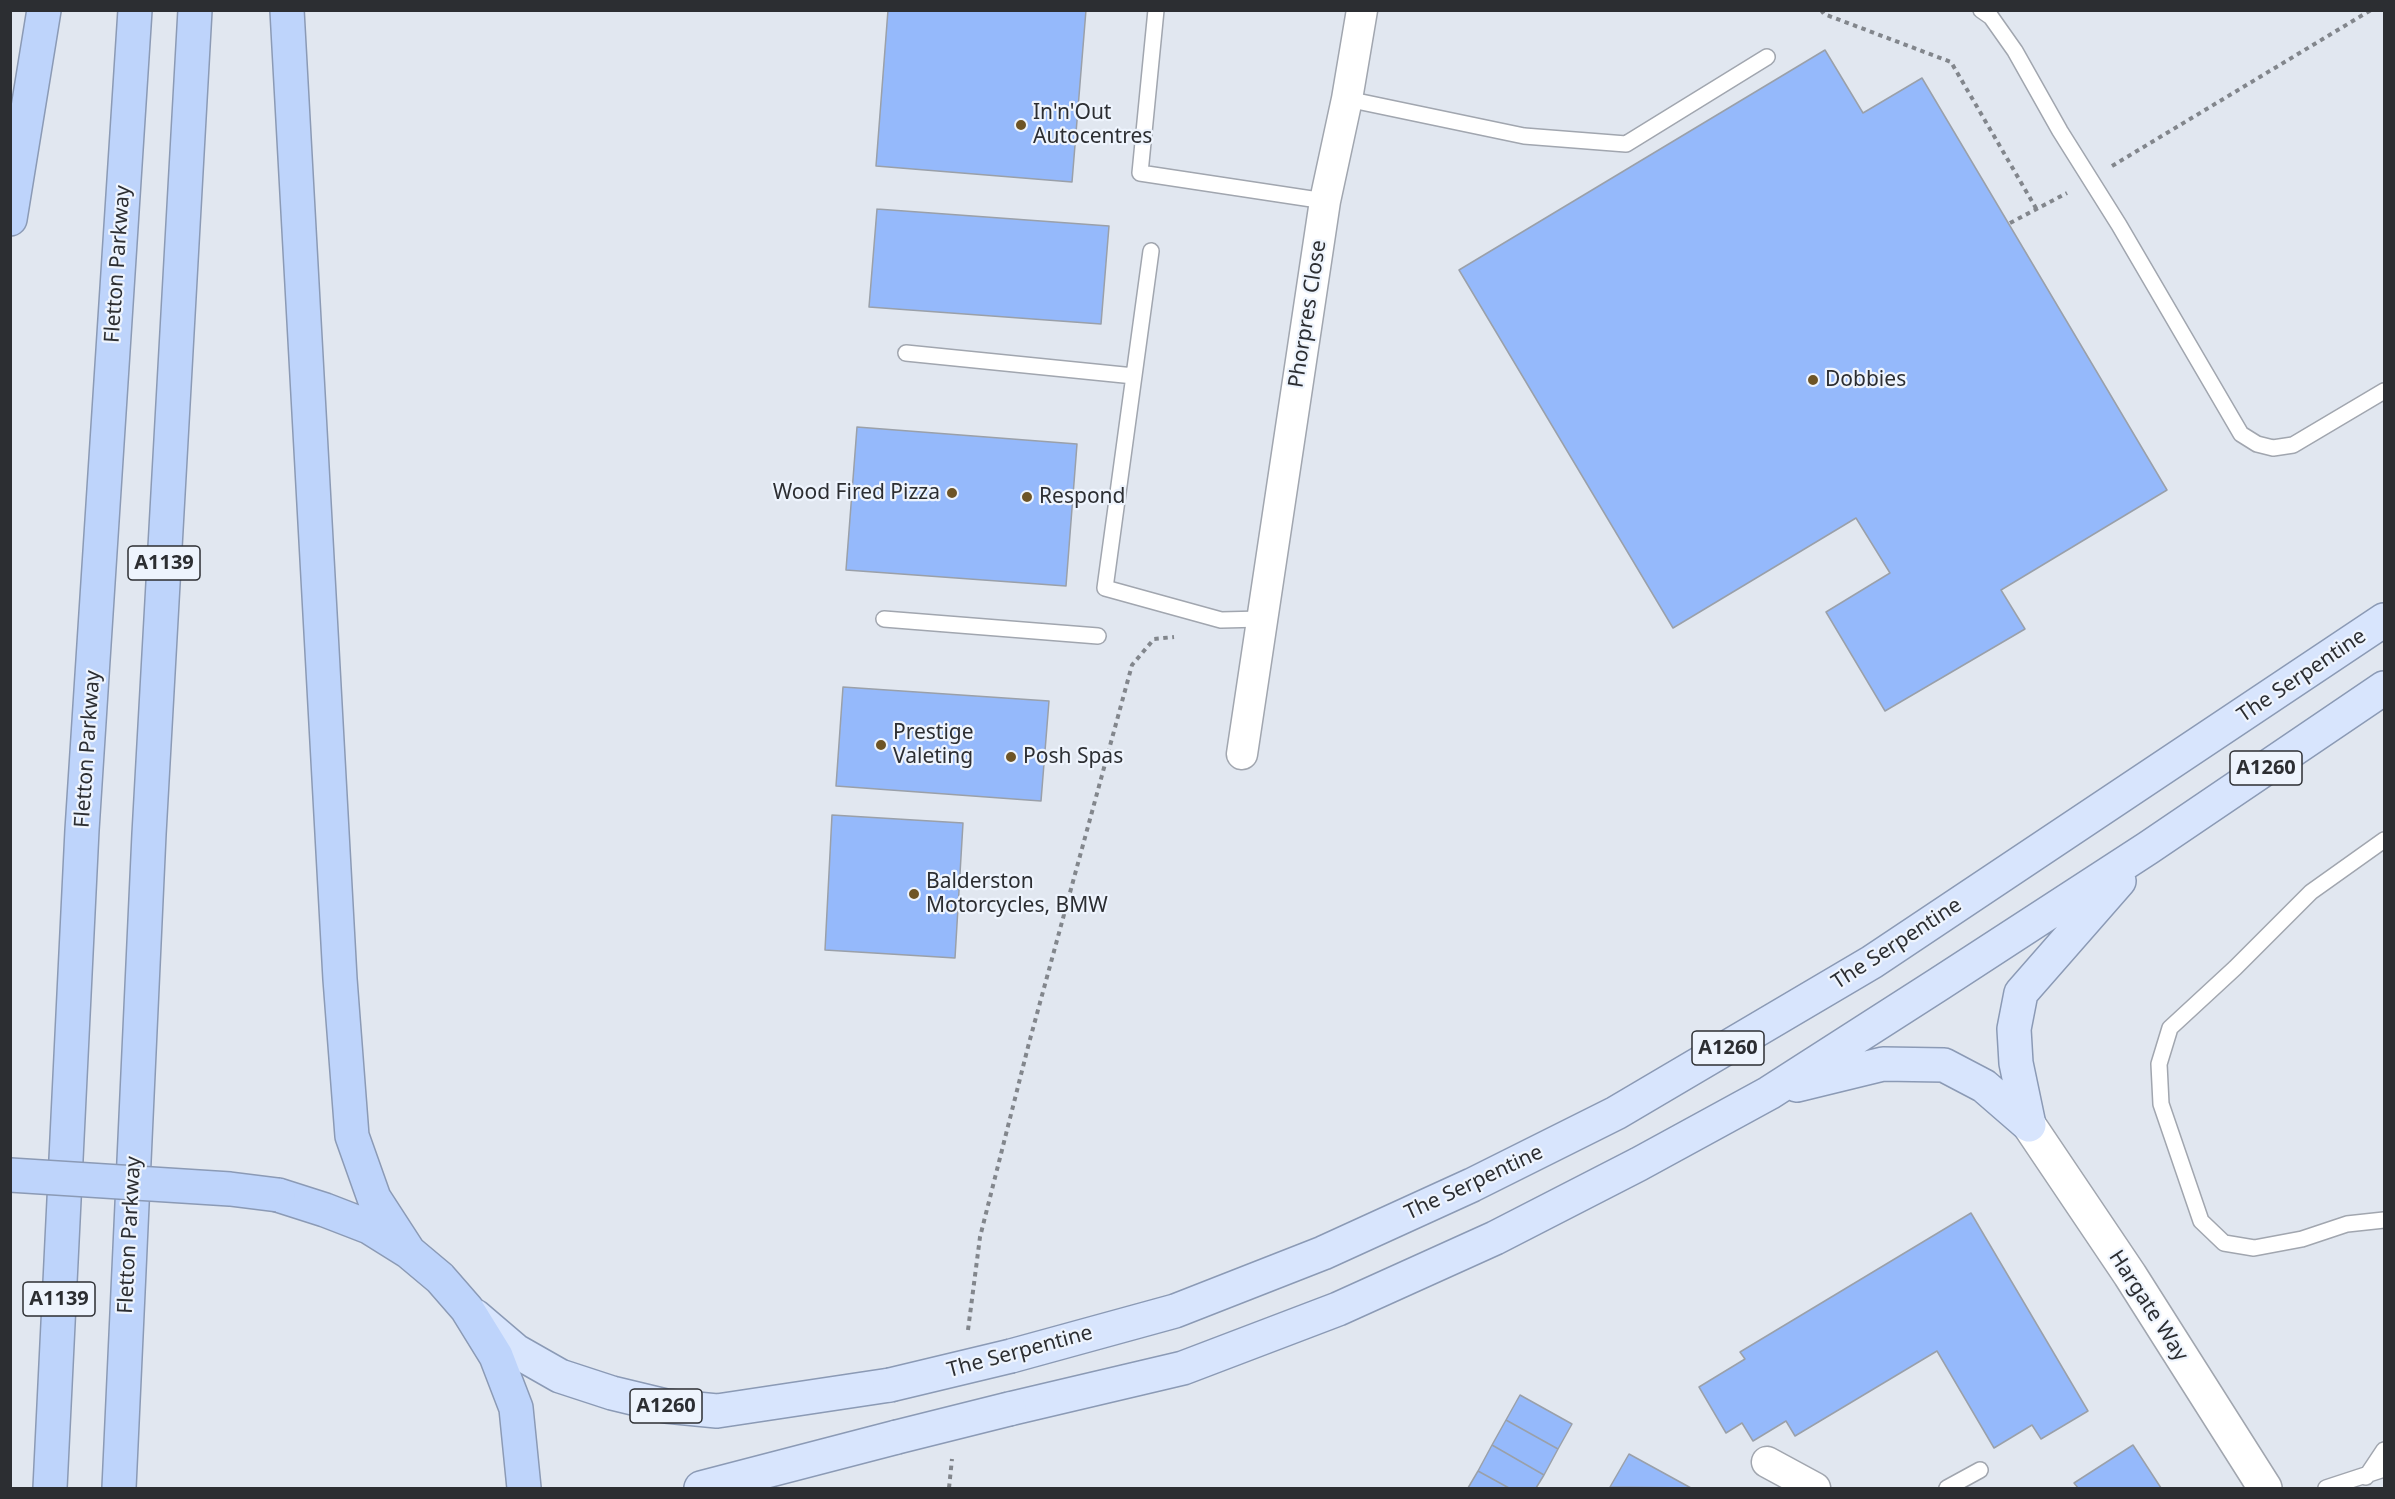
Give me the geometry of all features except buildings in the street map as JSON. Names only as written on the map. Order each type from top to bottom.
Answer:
[{"type":"highway","points":[[10,219],[44,10]]},
{"type":"highway","name":"Fletton Parkway","points":[[50,1488],[82,830],[135,10]]},
{"type":"highway","name":"Fletton Parkway","points":[[119,1488],[149,834],[195,10]]},
{"type":"highway","points":[[288,10],[340,979],[352,1136],[374,1198],[409,1252]]},
{"type":"highway","points":[[10,1175],[230,1189],[278,1195],[369,1227],[409,1252],[440,1278],[467,1309],[496,1356],[516,1408],[524,1488]]},
{"type":"main road","name":"The Serpentine","points":[[467,1309],[516,1351],[560,1376],[612,1393],[666,1406],[717,1411],[890,1385],[1011,1356],[1175,1311],[1323,1253],[1472,1185],[1616,1113],[1872,962],[2385,620]]},
{"type":"main road","name":"A1260","points":[[701,1488],[1009,1409],[1183,1368],[1338,1309],[1495,1238],[1639,1164],[1769,1093],[2148,848],[2385,688]]},
{"type":"main road","points":[[2029,1125],[2016,1063],[2014,1029],[2021,993],[2148,848]]},
{"type":"main road","points":[[1769,1093],[1883,1064],[1944,1065],[1984,1086],[2029,1125]]},
{"type":"street","name":"Phorpres Close","points":[[1242,754],[1325,201],[1347,99],[1362,10]]},
{"type":"street","name":"Hargate Way","points":[[2029,1125],[2130,1275],[2265,1488]]},
{"type":"street","points":[[1767,1462],[1815,1488]]},
{"type":"lane","points":[[1156,10],[1140,173],[1325,201]]},
{"type":"lane","points":[[1981,10],[1991,17],[2015,51],[2089,179],[2120,225],[2241,434],[2257,444],[2273,448],[2293,445],[2385,391]]},
{"type":"lane","points":[[1347,99],[1524,136],[1626,144],[1767,57]]},
{"type":"lane","points":[[1151,251],[1105,588],[1221,620],[1262,620]]},
{"type":"lane","points":[[906,353],[1134,376]]},
{"type":"lane","points":[[884,619],[1098,636]]},
{"type":"lane","points":[[2385,840],[2311,892],[2235,968],[2170,1028],[2159,1064],[2161,1104],[2201,1221],[2224,1243],[2254,1248],[2302,1239],[2347,1224],[2385,1220]]},
{"type":"lane","points":[[2366,1477],[2385,1450]]},
{"type":"lane","points":[[2326,1488],[2385,1469]]},
{"type":"lane","points":[[1947,1488],[1980,1470]]},
{"type":"path","points":[[1821,10],[1824,14],[1951,62],[2037,210]]},
{"type":"path","points":[[2010,224],[2371,10]]},
{"type":"path","points":[[967,1340],[980,1237],[1029,1043],[1132,665],[1154,639],[1184,636],[1221,620]]},
{"type":"path","points":[[949,1488],[953,1454]]},
{"type":"place","name":"In'n'Out Autocentres","points":[[1021,125]]},
{"type":"place","name":"Dobbies","points":[[1813,380]]},
{"type":"place","name":"Wood Fired Pizza","points":[[952,493]]},
{"type":"place","name":"Respond","points":[[1027,497]]},
{"type":"place","name":"Prestige Valeting","points":[[881,745]]},
{"type":"place","name":"Posh Spas","points":[[1011,757]]},
{"type":"place","name":"Balderston Motorcycles, BMW","points":[[914,894]]}]
